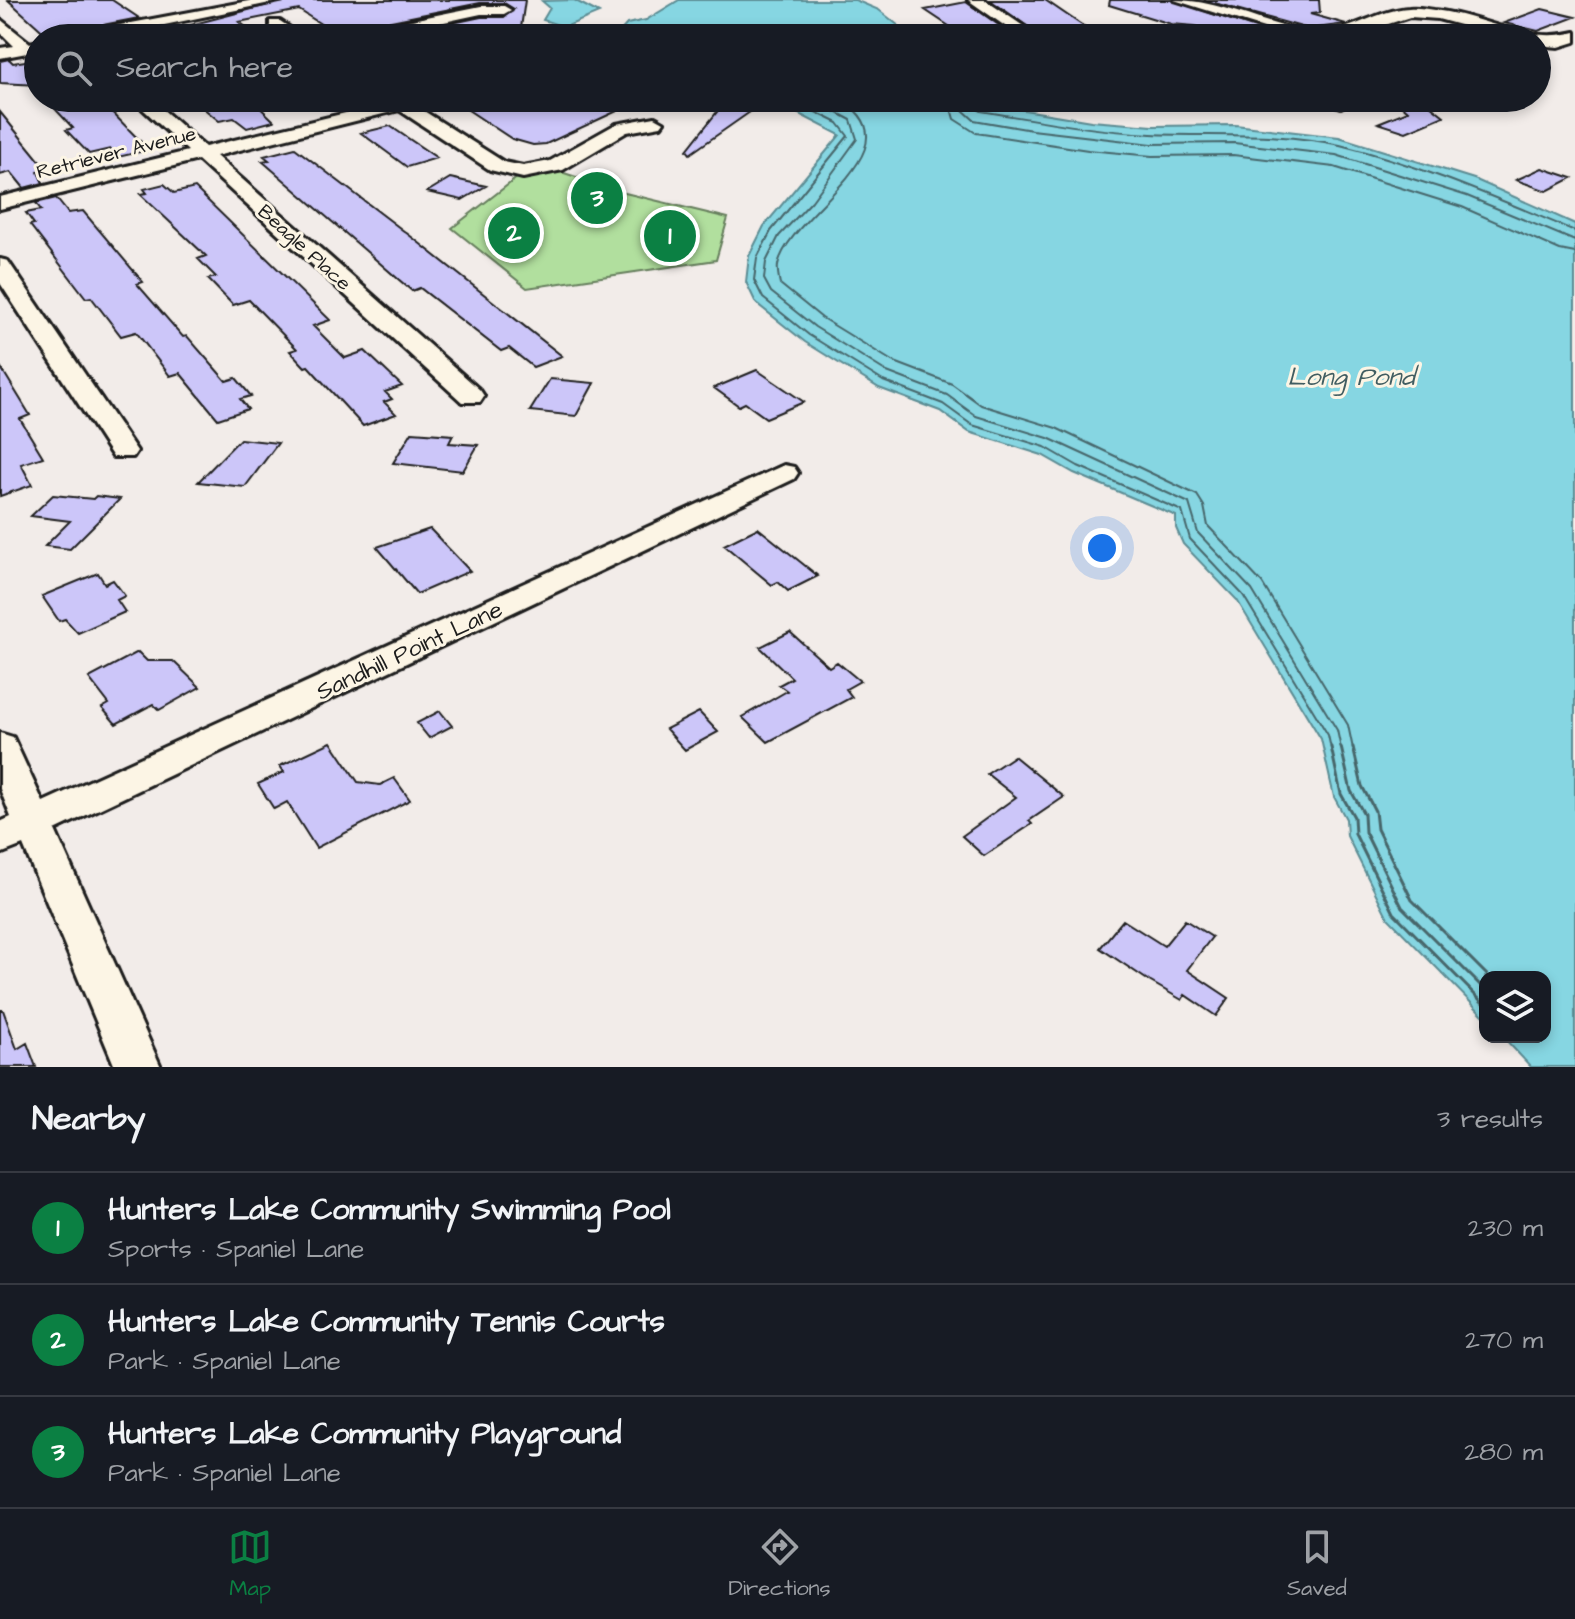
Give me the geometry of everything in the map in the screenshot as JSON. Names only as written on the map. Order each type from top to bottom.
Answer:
[{"type":"street","points":[[149,24],[277,0]]},
{"type":"street","points":[[975,0],[1012,24]]},
{"type":"street","points":[[1185,0],[1266,24]]},
{"type":"street","points":[[157,6],[175,19]]},
{"type":"street","points":[[414,24],[481,10],[504,10]]},
{"type":"street","points":[[1372,24],[1409,12],[1439,15],[1473,24]]},
{"type":"street","points":[[0,24],[24,41]]},
{"type":"street","points":[[1551,41],[1575,37]]},
{"type":"street","points":[[0,53],[24,48]]},
{"type":"street","name":"Beagle Place","points":[[155,112],[471,396]]},
{"type":"street","name":"Retriever Avenue","points":[[0,203],[356,112]]},
{"type":"street","points":[[414,112],[497,166],[523,172],[556,166],[622,128],[655,122]]},
{"type":"street","points":[[0,266],[123,451]]},
{"type":"street","name":"Sandhill Point Lane","points":[[17,832],[784,473]]},
{"type":"street","points":[[0,746],[17,832],[138,1067]]},
{"type":"green space","points":[[558,171],[625,193],[728,218],[716,260],[527,288],[452,228],[518,177]]},
{"type":"water","points":[[574,0],[599,13],[572,24],[556,24],[543,20],[550,8],[542,1]]},
{"type":"water","points":[[679,0],[855,0],[879,10],[896,24],[627,24],[646,20]]},
{"type":"water","name":"Long Pond","points":[[795,112],[1036,112],[1091,121],[1153,126],[1235,125],[1339,137],[1474,179],[1575,224],[1575,1067],[1531,1067],[1509,1043],[1551,1043],[1551,971],[1479,971],[1479,1011],[1388,918],[1347,836],[1346,819],[1334,797],[1321,739],[1237,600],[1183,544],[1176,528],[1176,516],[1074,473],[1042,455],[969,432],[940,411],[879,388],[805,342],[756,303],[746,282],[749,256],[764,226],[840,135]]},
{"type":"building","points":[[8,0],[112,0],[139,18],[108,24],[35,24]]},
{"type":"building","points":[[287,0],[525,0],[522,24],[448,24],[481,17],[504,17],[514,9],[504,3],[480,3],[366,24],[321,24],[299,10],[239,22],[242,24],[194,24]]},
{"type":"building","points":[[990,0],[1045,0],[1080,24],[1024,24]]},
{"type":"building","points":[[1110,0],[1171,0],[1244,24],[1171,24],[1109,5]]},
{"type":"building","points":[[1203,0],[1319,0],[1320,13],[1310,14],[1346,24],[1291,24]]},
{"type":"building","points":[[966,2],[997,24],[946,24],[925,10]]},
{"type":"building","points":[[1542,9],[1575,17],[1551,26],[1504,23]]},
{"type":"building","points":[[0,61],[24,61],[24,84],[0,83]]},
{"type":"building","points":[[0,112],[44,166],[38,172],[43,183],[24,188],[11,172],[0,175]]},
{"type":"building","points":[[58,112],[112,112],[149,150],[118,157],[110,149],[89,154],[66,130],[73,128]]},
{"type":"building","points":[[208,112],[265,112],[274,121],[247,128],[234,118],[219,121]]},
{"type":"building","points":[[471,112],[615,112],[546,144],[533,145],[512,139]]},
{"type":"building","points":[[717,112],[750,112],[690,154],[687,150]]},
{"type":"building","points":[[1406,112],[1439,112],[1444,116],[1406,132],[1378,123]]},
{"type":"building","points":[[390,126],[437,158],[407,167],[361,133]]},
{"type":"building","points":[[295,148],[562,356],[533,367],[509,348],[501,351],[420,288],[412,291],[262,161],[269,160],[264,156]]},
{"type":"building","points":[[1542,168],[1572,178],[1547,191],[1516,180]]},
{"type":"building","points":[[450,178],[486,186],[462,200],[427,192]]},
{"type":"building","points":[[164,184],[174,193],[195,188],[330,320],[313,326],[345,358],[365,351],[402,386],[385,392],[392,399],[384,402],[396,414],[363,426],[308,366],[305,367],[290,351],[297,349],[249,300],[233,305],[208,279],[216,277],[198,259],[206,256],[140,194],[147,193],[144,189]]},
{"type":"building","points":[[56,198],[68,213],[83,211],[143,282],[137,284],[183,337],[187,336],[226,381],[236,378],[251,396],[240,399],[248,409],[218,419],[180,373],[170,376],[136,332],[121,336],[91,297],[86,298],[30,225],[34,224],[26,213],[41,210],[36,203]]},
{"type":"building","points":[[0,366],[30,415],[20,419],[43,457],[21,464],[32,485],[0,496]]},
{"type":"building","points":[[757,370],[804,402],[766,418],[745,403],[739,406],[714,388]]},
{"type":"building","points":[[550,379],[594,383],[576,416],[530,411]]},
{"type":"building","points":[[412,432],[453,435],[449,443],[478,445],[463,471],[393,463]]},
{"type":"building","points":[[240,439],[278,443],[245,487],[198,482]]},
{"type":"building","points":[[53,495],[120,499],[70,549],[45,546],[70,521],[31,516]]},
{"type":"building","points":[[758,528],[818,576],[788,591],[778,582],[772,585],[724,545]]},
{"type":"building","points":[[430,529],[470,571],[417,594],[377,547]]},
{"type":"building","points":[[98,573],[105,584],[113,580],[125,596],[117,600],[125,612],[78,633],[65,619],[59,621],[42,596]]},
{"type":"building","points":[[790,632],[829,667],[837,662],[860,681],[846,689],[852,697],[768,742],[742,717],[787,691],[779,685],[792,678],[760,647]]},
{"type":"building","points":[[138,652],[147,661],[173,661],[200,687],[159,710],[153,704],[116,724],[102,708],[109,704],[89,678]]},
{"type":"building","points":[[440,711],[452,726],[429,738],[417,723]]},
{"type":"building","points":[[699,712],[718,732],[685,750],[666,729]]},
{"type":"building","points":[[331,742],[358,782],[380,785],[394,778],[410,800],[316,848],[287,802],[274,809],[258,784],[284,772],[280,766]]},
{"type":"building","points":[[1014,756],[1064,797],[1029,821],[1032,824],[984,856],[962,836],[1016,797],[987,774]]},
{"type":"building","points":[[1123,920],[1164,946],[1185,920],[1212,937],[1187,970],[1229,998],[1216,1016],[1185,995],[1182,1000],[1149,981],[1100,948]]},
{"type":"building","points":[[0,1010],[3,1010],[17,1049],[27,1043],[36,1067],[0,1067]]},
{"type":"place","name":"Hunters Lake Community Playground","points":[[597,198]]},
{"type":"place","name":"Hunters Lake Community Tennis Courts","points":[[514,233]]},
{"type":"place","name":"Hunters Lake Community Swimming Pool","points":[[670,236]]}]
